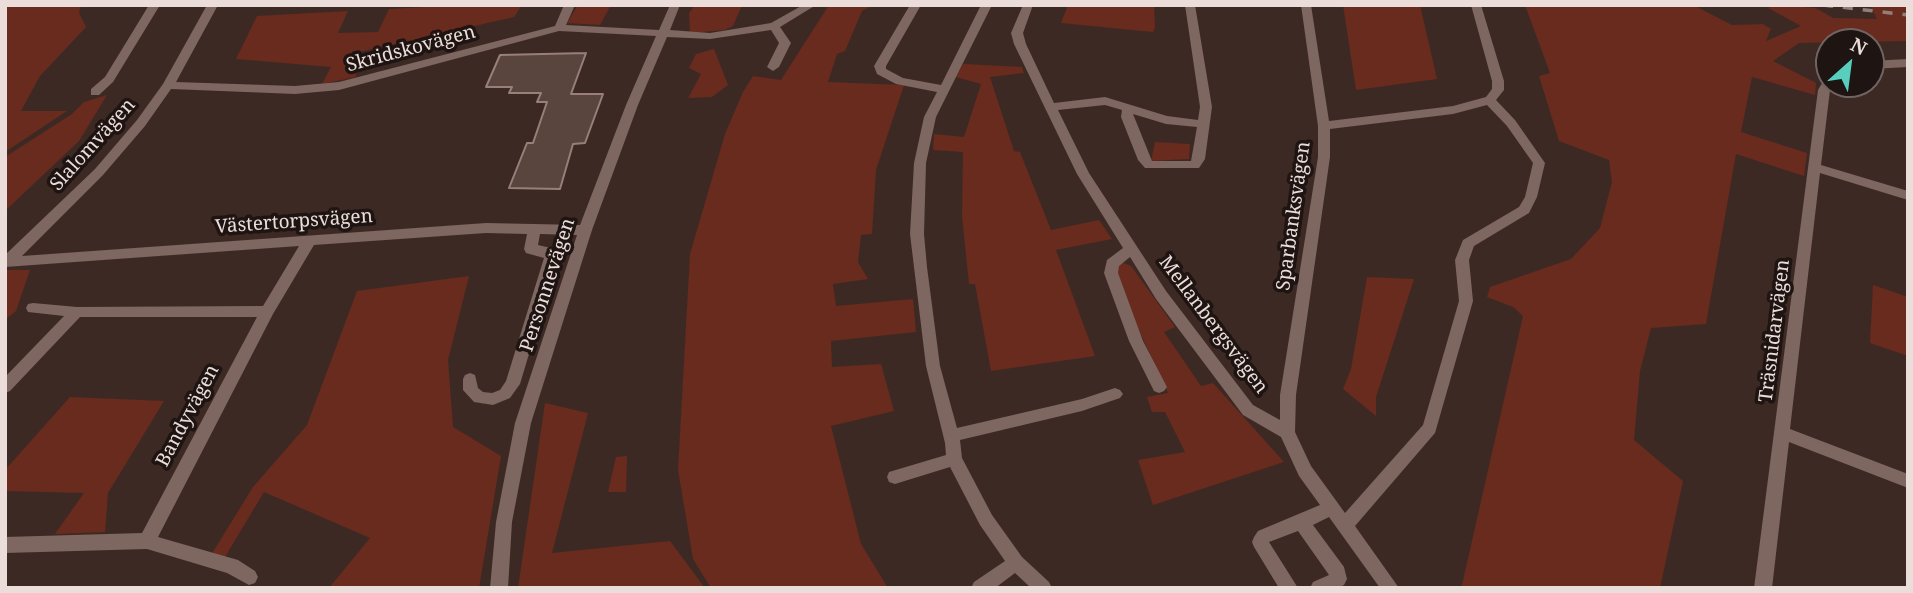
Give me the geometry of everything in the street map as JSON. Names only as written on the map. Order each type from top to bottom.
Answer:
[{"type":"street","points":[[95,92],[108,79],[155,5]]},
{"type":"street","name":"Slalomvägen","points":[[6,262],[99,172],[141,124],[213,5]]},
{"type":"street","points":[[559,28],[570,5]]},
{"type":"street","name":"Personnevägen","points":[[499,588],[504,522],[523,423],[585,230],[661,34],[675,5]]},
{"type":"street","name":"Skridskovägen","points":[[167,85],[295,90],[339,86],[559,28],[710,36],[774,26],[793,11],[811,5]]},
{"type":"street","points":[[916,5],[880,66],[881,71],[900,81],[943,89]]},
{"type":"street","points":[[987,5],[930,117],[920,163],[917,234],[933,366],[951,436],[954,459],[986,520],[1016,564],[1043,588]]},
{"type":"street","name":"Mellanbergsvägen","points":[[1028,5],[1017,33],[1083,174],[1131,250],[1248,410],[1287,432]]},
{"type":"street","points":[[1128,107],[1127,117],[1144,160],[1149,165],[1195,165],[1199,159],[1206,107],[1190,5]]},
{"type":"street","name":"Sparbanksvägen","points":[[1287,432],[1288,395],[1321,179],[1324,126],[1306,5]]},
{"type":"street","points":[[1324,126],[1453,110],[1490,100],[1498,90],[1498,81],[1476,5]]},
{"type":"street","points":[[773,67],[785,43],[774,26]]},
{"type":"street","points":[[1885,64],[1908,63]]},
{"type":"street","name":"Träsnidarvägen","points":[[1763,588],[1823,98]]},
{"type":"street","points":[[1344,527],[1430,428],[1466,301],[1462,260],[1468,243],[1524,210],[1531,197],[1539,163],[1511,123],[1490,100]]},
{"type":"street","points":[[1050,107],[1105,101],[1166,120],[1202,124]]},
{"type":"street","points":[[1814,167],[1908,196]]},
{"type":"street","name":"Personnevägen","points":[[470,379],[471,390],[479,398],[493,399],[505,394],[513,384],[551,257],[546,252],[531,249],[534,228]]},
{"type":"street","name":"Västertorpsvägen","points":[[6,262],[310,240],[534,228],[585,230]]},
{"type":"street","name":"Bandyvägen","points":[[147,541],[267,311],[310,240]]},
{"type":"street","name":"Mellanbergsvägen","points":[[1131,250],[1112,264],[1111,273],[1136,341],[1159,387]]},
{"type":"street","points":[[33,308],[77,312],[267,311]]},
{"type":"street","points":[[5,387],[77,312]]},
{"type":"street","points":[[951,436],[1082,405],[1115,394]]},
{"type":"street","points":[[1287,432],[1305,471],[1390,588]]},
{"type":"street","points":[[1782,433],[1908,481]]},
{"type":"street","points":[[895,477],[954,459]]},
{"type":"street","points":[[1289,588],[1260,542],[1264,536],[1331,508]]},
{"type":"street","points":[[1301,522],[1338,573],[1338,579],[1319,588]]},
{"type":"street","points":[[5,545],[147,541],[232,566],[249,578]]},
{"type":"street","points":[[980,588],[1016,564]]},
{"type":"shaded area","points":[[5,5],[81,5],[79,13],[86,27],[40,76],[21,111],[67,111],[5,152]]},
{"type":"shaded area","points":[[522,5],[514,17],[355,53],[356,77],[322,84],[331,67],[236,59],[257,16],[348,11],[338,33],[378,32],[389,9]]},
{"type":"shaded area","points":[[578,5],[611,5],[600,25],[567,23]]},
{"type":"shaded area","points":[[695,5],[742,5],[733,26],[724,30],[690,33],[689,13]]},
{"type":"shaded area","points":[[829,5],[873,5],[862,11],[845,51],[837,54],[828,82],[904,85],[876,170],[872,234],[861,235],[858,262],[868,279],[833,284],[836,306],[913,299],[916,332],[831,341],[832,367],[881,364],[894,411],[831,426],[861,544],[888,588],[711,588],[693,559],[678,470],[690,254],[725,134],[743,92],[753,76],[781,80]]},
{"type":"shaded area","points":[[1068,5],[1154,5],[1155,28],[1153,32],[1061,23]]},
{"type":"shaded area","points":[[1343,5],[1420,5],[1437,79],[1356,90]]},
{"type":"shaded area","points":[[1525,5],[1693,5],[1732,25],[1763,24],[1771,29],[1766,41],[1801,26],[1768,8],[1775,5],[1816,8],[1833,18],[1877,19],[1870,5],[1908,5],[1908,41],[1885,41],[1885,28],[1815,28],[1815,43],[1799,43],[1773,61],[1815,82],[1815,95],[1752,77],[1741,132],[1807,153],[1804,176],[1736,154],[1706,324],[1651,328],[1640,371],[1634,440],[1683,481],[1660,588],[1459,588],[1462,585],[1523,316],[1513,307],[1487,297],[1490,287],[1571,259],[1600,228],[1612,182],[1609,160],[1559,141],[1539,76],[1550,73]]},
{"type":"shaded area","points":[[714,49],[728,85],[712,97],[688,98],[701,74],[689,68],[696,54]]},
{"type":"shaded area","points":[[963,64],[1022,67],[1024,73],[990,77],[1014,151],[1020,152],[1051,230],[1099,220],[1112,239],[1056,250],[1095,356],[991,371],[975,284],[969,284],[962,216],[963,152],[933,150],[934,134],[964,137],[981,84],[956,77]]},
{"type":"shaded area","points":[[107,95],[79,141],[5,211],[5,157],[72,114],[84,102]]},
{"type":"shaded area","points":[[1155,142],[1190,144],[1189,159],[1151,161]]},
{"type":"shaded area","points":[[1121,262],[1131,266],[1175,327],[1164,332],[1201,386],[1213,383],[1284,462],[1153,505],[1138,460],[1185,452],[1165,412],[1152,412],[1147,397],[1168,393],[1113,274]]},
{"type":"shaded area","points":[[5,270],[30,270],[16,311],[5,320]]},
{"type":"shaded area","points":[[469,276],[448,360],[453,427],[501,456],[479,588],[329,588],[370,538],[264,492],[225,557],[211,555],[253,487],[307,425],[357,291]]},
{"type":"shaded area","points":[[1367,277],[1414,279],[1376,397],[1376,416],[1343,389],[1351,369]]},
{"type":"shaded area","points":[[1873,285],[1908,297],[1908,356],[1870,343]]},
{"type":"shaded area","points":[[70,397],[164,401],[108,493],[105,532],[55,534],[84,493],[5,491],[5,470]]},
{"type":"shaded area","points":[[545,403],[588,413],[552,553],[670,541],[705,588],[518,588]]},
{"type":"shaded area","points":[[627,456],[626,492],[608,492],[616,457]]},
{"type":"building","points":[[586,53],[571,94],[603,94],[585,143],[573,144],[560,189],[509,188],[527,143],[533,143],[547,102],[537,102],[541,93],[509,93],[512,87],[486,87],[500,55]]},
{"type":"railway","points":[[1823,5],[1908,15]]}]
